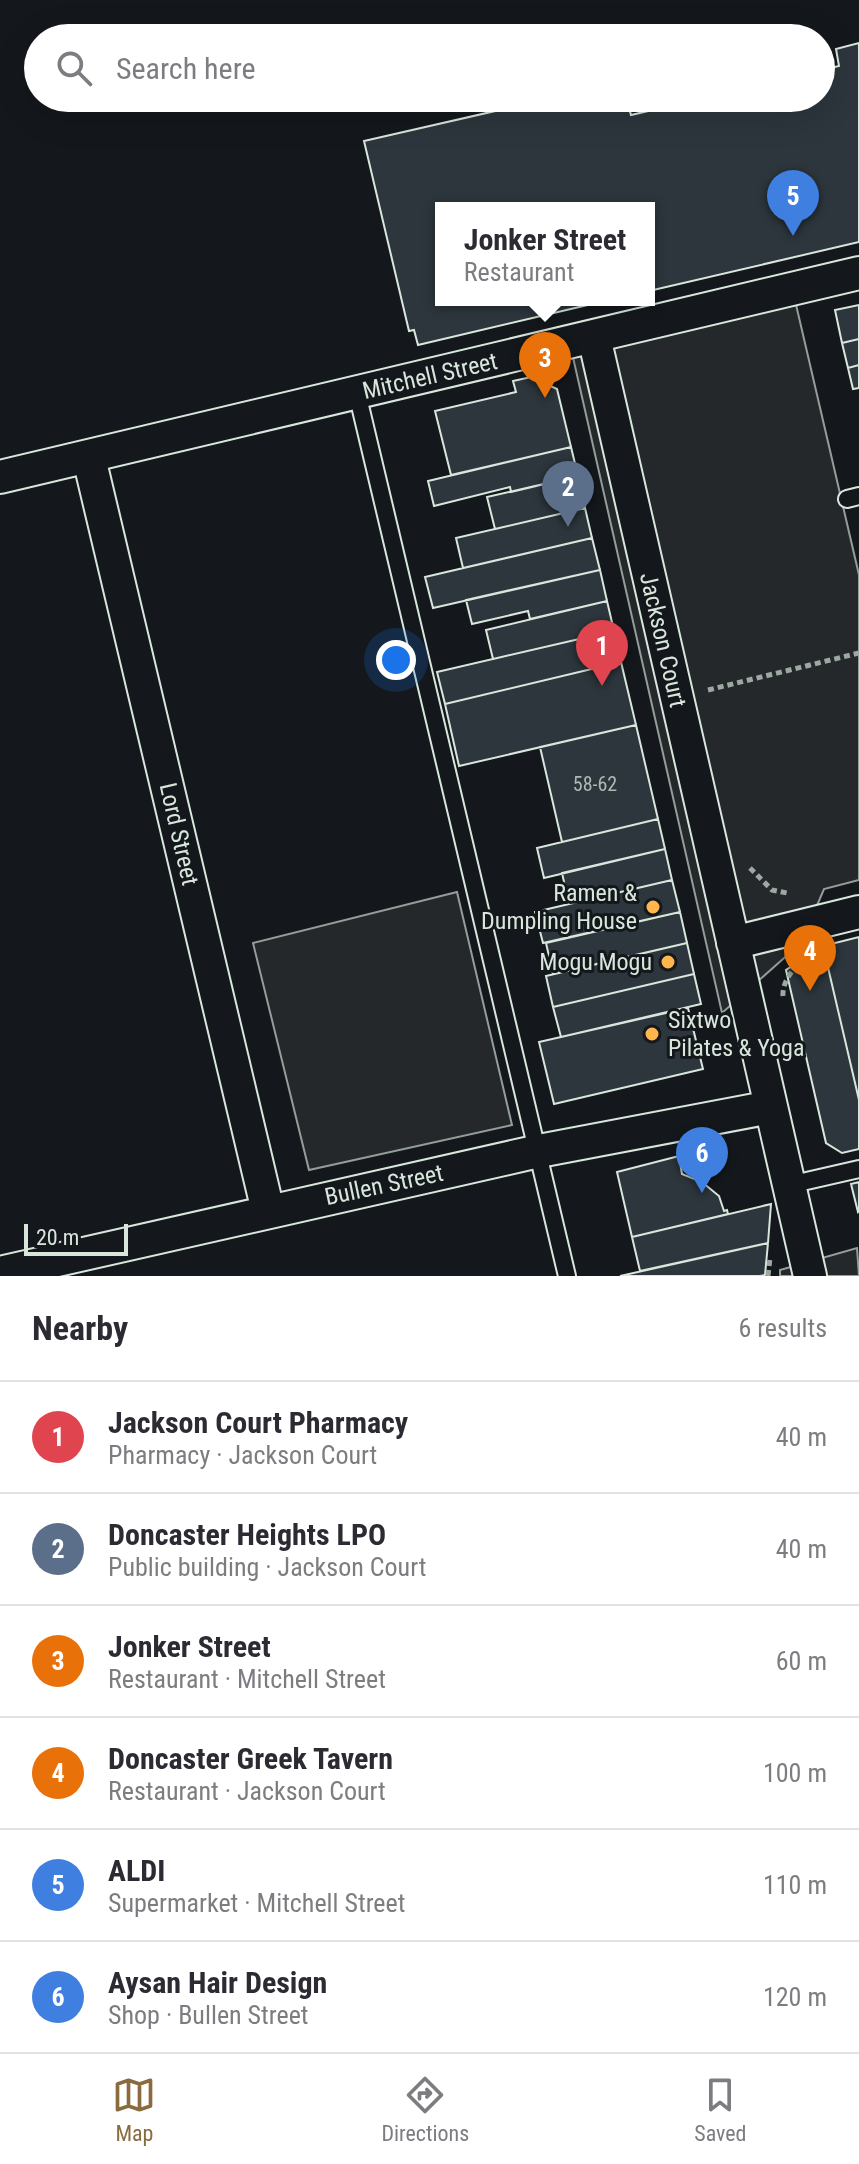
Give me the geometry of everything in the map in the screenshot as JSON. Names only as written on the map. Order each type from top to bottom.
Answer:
[{"type":"street","name":"Mitchell Street","points":[[0,477],[859,273]]},
{"type":"street","name":"Jackson Court","points":[[594,337],[810,1276]]},
{"type":"street","name":"Lord Street","points":[[89,458],[268,1211]]},
{"type":"street","points":[[733,943],[859,912]]},
{"type":"street","name":"Bullen Street","points":[[0,1273],[539,1151],[771,1107]]},
{"type":"lane","points":[[357,393],[567,1276]]},
{"type":"lane","points":[[789,1185],[859,1169]]},
{"type":"path","points":[[676,697],[859,653]]},
{"type":"shaded area","points":[[794,296],[859,575],[859,880],[824,889],[801,943],[722,1013],[572,353]]},
{"type":"shaded area","points":[[457,892],[512,1125],[309,1170],[253,943]]},
{"type":"shaded area","points":[[857,1248],[859,1276],[780,1276],[780,1270]]},
{"type":"building","points":[[859,43],[859,242],[655,290],[655,202],[435,202],[435,306],[584,306],[418,345],[414,330],[409,331],[364,141],[491,112],[630,112],[631,115],[644,112],[835,112],[835,67],[839,66],[836,49]]},
{"type":"building","points":[[859,305],[859,339],[842,343],[835,310]]},
{"type":"building","points":[[859,339],[859,365],[848,368],[842,343]]},
{"type":"building","points":[[859,365],[859,388],[853,389],[848,368]]},
{"type":"building","points":[[531,377],[557,389],[571,447],[451,475],[435,411],[516,392],[513,381]]},
{"type":"building","points":[[571,447],[578,476],[511,492],[510,487],[434,506],[428,481]]},
{"type":"building","points":[[578,476],[585,508],[495,529],[487,497]]},
{"type":"building","points":[[585,508],[592,538],[463,568],[456,538]]},
{"type":"building","points":[[592,538],[600,570],[433,608],[425,577]]},
{"type":"building","points":[[600,570],[607,601],[530,619],[528,611],[472,624],[466,600]]},
{"type":"building","points":[[607,601],[614,631],[493,659],[486,630]]},
{"type":"building","points":[[614,631],[621,662],[445,704],[437,672]]},
{"type":"building","points":[[621,662],[636,725],[459,766],[445,704]]},
{"type":"building","points":[[636,725],[658,819],[562,842],[540,747]]},
{"type":"building","points":[[658,819],[665,849],[544,878],[537,848]]},
{"type":"building","points":[[665,849],[672,880],[569,904],[562,873]]},
{"type":"building","points":[[672,880],[680,912],[543,943],[535,912]]},
{"type":"building","points":[[680,912],[687,943],[553,974],[546,943]]},
{"type":"building","points":[[859,937],[859,1100],[823,946]]},
{"type":"building","points":[[687,943],[694,974],[553,1007],[546,976]]},
{"type":"building","points":[[823,946],[859,1100],[859,1149],[842,1153],[826,1143],[786,970]]},
{"type":"building","points":[[694,974],[701,1004],[561,1037],[553,1007]]},
{"type":"building","points":[[688,1008],[703,1069],[554,1104],[539,1042]]},
{"type":"building","points":[[679,1156],[682,1174],[702,1182],[719,1196],[728,1214],[632,1237],[617,1172]]},
{"type":"building","points":[[859,1182],[859,1211],[858,1212],[851,1184]]},
{"type":"building","points":[[771,1204],[768,1243],[640,1271],[632,1237]]},
{"type":"building","points":[[768,1243],[765,1275],[620,1276]]},
{"type":"place","name":"ALDI","points":[[793,236]]},
{"type":"place","name":"Jonker Street","points":[[545,398]]},
{"type":"place","name":"Doncaster Heights LPO","points":[[568,527]]},
{"type":"place","name":"Jackson Court Pharmacy","points":[[602,686]]},
{"type":"place","name":"Ramen & Dumpling House","points":[[653,907]]},
{"type":"place","name":"Mogu Mogu","points":[[668,962]]},
{"type":"place","name":"Doncaster Greek Tavern","points":[[810,991]]},
{"type":"place","name":"Sixtwo Pilates & Yoga","points":[[652,1034]]},
{"type":"place","name":"Aysan Hair Design","points":[[702,1193]]}]
